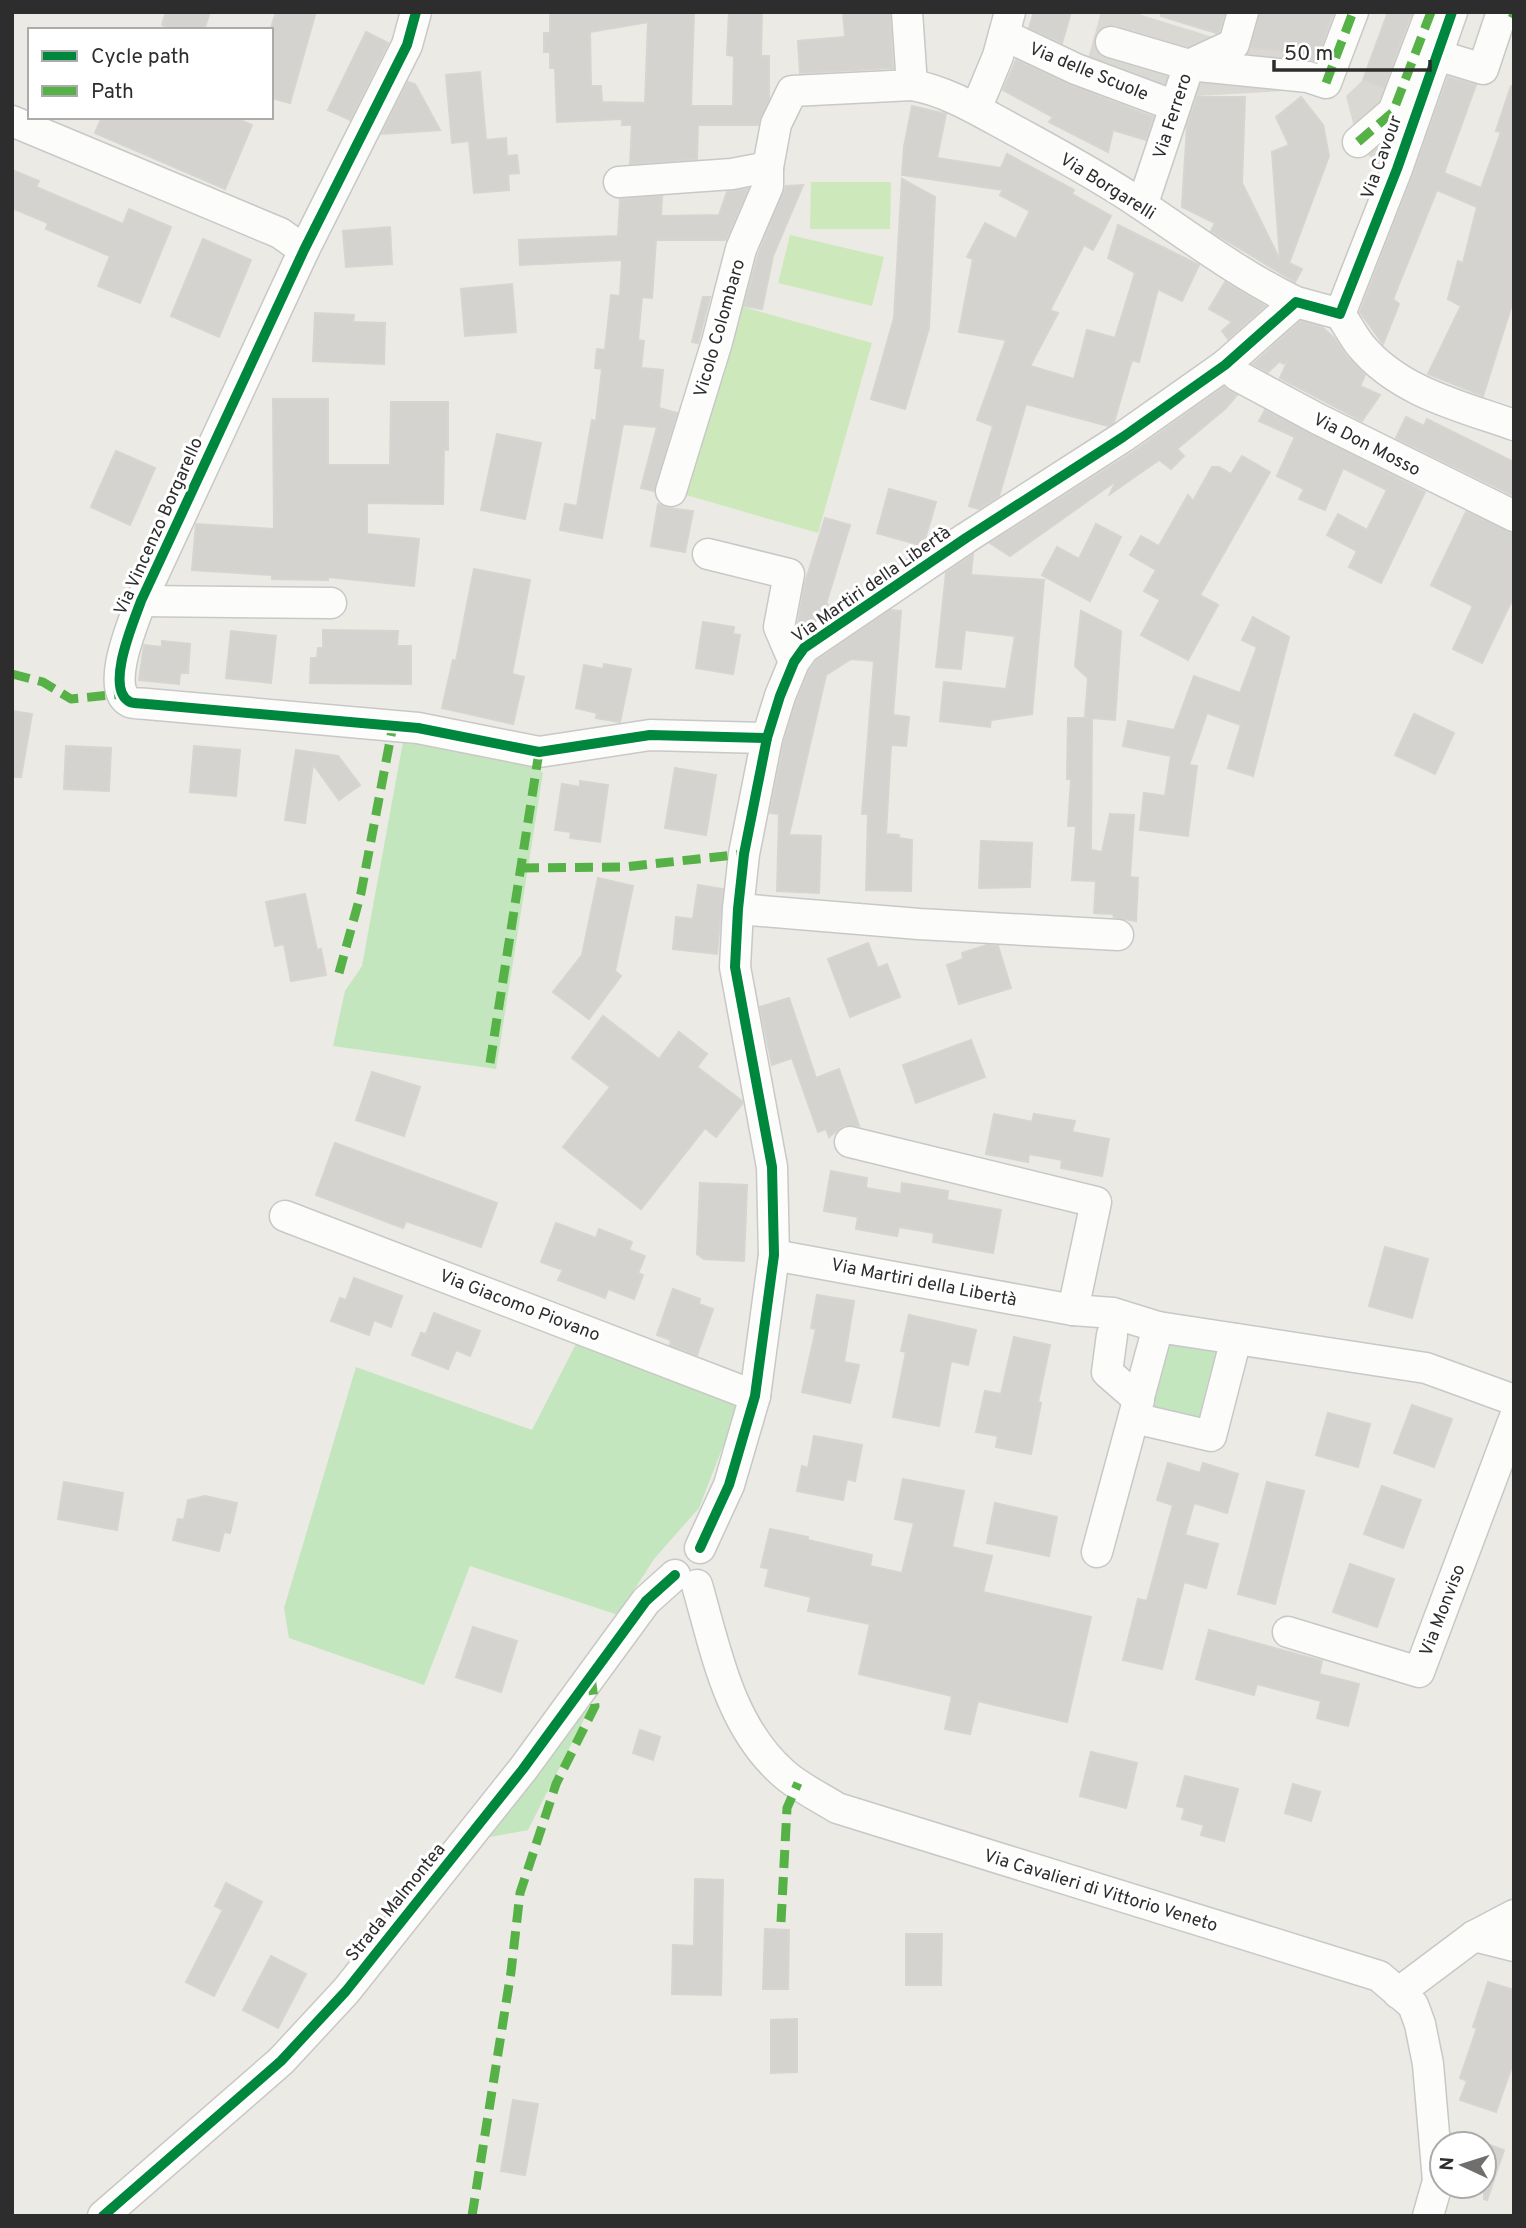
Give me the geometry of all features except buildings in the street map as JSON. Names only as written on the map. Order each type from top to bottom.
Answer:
[{"type":"street","name":"Via Vincenzo Borgarello","points":[[416,12],[407,45],[304,250],[141,601],[121,660],[118,681],[121,694],[130,702],[406,726],[539,752],[650,735],[767,738]]},
{"type":"street","points":[[907,12],[912,85]]},
{"type":"street","name":"Via Ferrero","points":[[1139,202],[1145,197],[1189,65],[1234,44],[1243,12]]},
{"type":"street","points":[[1111,42],[1189,65],[1308,77],[1326,83],[1353,12]]},
{"type":"street","points":[[1358,142],[1393,112],[1431,12]]},
{"type":"street","name":"Via Cavour","points":[[1340,314],[1396,169],[1444,57],[1452,12]]},
{"type":"street","points":[[1470,12],[1444,57],[1483,69],[1502,12]]},
{"type":"street","points":[[976,109],[998,55],[1007,23]]},
{"type":"street","name":"Via delle Scuole","points":[[1007,23],[1076,69],[1175,106]]},
{"type":"street","name":"Via Borgarelli","points":[[912,85],[927,87],[976,109],[1139,202],[1197,244],[1296,302]]},
{"type":"street","name":"Vicolo Colombaro","points":[[671,491],[717,342],[741,249],[768,186],[768,167],[776,124],[792,91],[912,85]]},
{"type":"street","points":[[12,121],[280,233],[304,250]]},
{"type":"street","points":[[619,181],[732,174],[768,167]]},
{"type":"street","points":[[1296,302],[1340,314],[1362,346],[1391,373],[1424,394],[1514,425]]},
{"type":"street","name":"Via Martiri della Libertà","points":[[686,1580],[708,1578],[712,1566],[708,1554],[700,1548],[729,1485],[755,1396],[774,1255],[772,1167],[735,967],[744,854],[767,738],[794,662],[804,649],[1225,365],[1296,302]]},
{"type":"street","name":"Via Don Mosso","points":[[1225,365],[1238,376],[1318,419],[1514,516]]},
{"type":"street","points":[[708,554],[789,574],[779,627],[794,662]]},
{"type":"street","points":[[141,601],[331,603]]},
{"type":"street","points":[[738,909],[919,924],[1118,935]]},
{"type":"street","points":[[850,1142],[1096,1202],[1073,1310],[1112,1335],[1158,1327],[1426,1368],[1514,1401]]},
{"type":"street","name":"Via Giacomo Piovano","points":[[285,1216],[755,1396]]},
{"type":"street","name":"Via Martiri della Libertà","points":[[774,1255],[1073,1310],[1114,1313],[1158,1327]]},
{"type":"street","points":[[1097,1552],[1158,1327]]},
{"type":"street","points":[[1112,1335],[1107,1372],[1136,1409],[1211,1437],[1236,1339]]},
{"type":"street","name":"Via Monviso","points":[[1288,1632],[1419,1672],[1514,1419]]},
{"type":"street","name":"Via Cavalieri di Vittorio Veneto","points":[[686,1580],[727,1693],[755,1741],[783,1774],[837,1808],[1379,1976],[1413,2006],[1420,2024],[1428,2064],[1438,2181],[1434,2212]]},
{"type":"street","name":"Strada Malmontea","points":[[103,2216],[281,2061],[346,1991],[523,1769],[646,1601],[686,1580]]},
{"type":"street","points":[[1398,1993],[1474,1936],[1514,1915]]},
{"type":"street","points":[[1474,1936],[1514,1946]]},
{"type":"green space","points":[[811,182],[891,182],[890,229],[810,229]]},
{"type":"green space","points":[[790,235],[884,257],[872,306],[778,283]]},
{"type":"green space","points":[[740,306],[872,343],[818,533],[686,495]]},
{"type":"green space","points":[[411,737],[527,757],[543,773],[496,1069],[333,1046],[345,991],[362,966],[403,742]]},
{"type":"green space","points":[[1158,1327],[1236,1339],[1211,1436],[1134,1418]]},
{"type":"green space","points":[[578,1340],[741,1400],[699,1508],[654,1559],[618,1615],[470,1566],[424,1685],[289,1638],[284,1608],[356,1367],[532,1430]]},
{"type":"green space","points":[[589,1698],[587,1713],[528,1830],[479,1839]]},
{"type":"shaded area","points":[[1101,12],[1132,12],[1248,48],[1292,52],[1312,61],[1302,90],[1178,97],[1083,76]]},
{"type":"shaded area","points":[[1363,80],[1391,90],[1414,119],[1397,169],[1375,163],[1358,142],[1346,96]]},
{"type":"marked path","points":[[1326,83],[1353,12]]},
{"type":"marked path","points":[[1358,142],[1393,112],[1431,12]]},
{"type":"marked path","points":[[1510,12],[1514,14]]},
{"type":"marked path","points":[[12,674],[43,682],[71,699],[121,694]]},
{"type":"marked path","points":[[339,973],[361,893],[393,725]]},
{"type":"marked path","points":[[490,1063],[539,752]]},
{"type":"marked path","points":[[521,868],[624,867],[744,854]]},
{"type":"marked path","points":[[472,2216],[511,1972],[520,1893],[556,1784],[595,1706],[591,1677]]},
{"type":"marked path","points":[[781,1922],[787,1808],[798,1783]]},
{"type":"cycle path","points":[[416,12],[407,45],[304,250],[141,601],[123,654],[120,670],[123,695],[134,703],[418,728],[539,752],[650,735],[767,738]]},
{"type":"cycle path","points":[[700,1548],[729,1485],[755,1396],[774,1255],[772,1167],[735,967],[744,854],[767,738],[794,662],[804,648],[966,538],[1123,437],[1225,365],[1296,302],[1340,314],[1397,169],[1452,12]]},
{"type":"cycle path","points":[[103,2216],[281,2061],[346,1991],[523,1769],[646,1601],[675,1575]]}]
